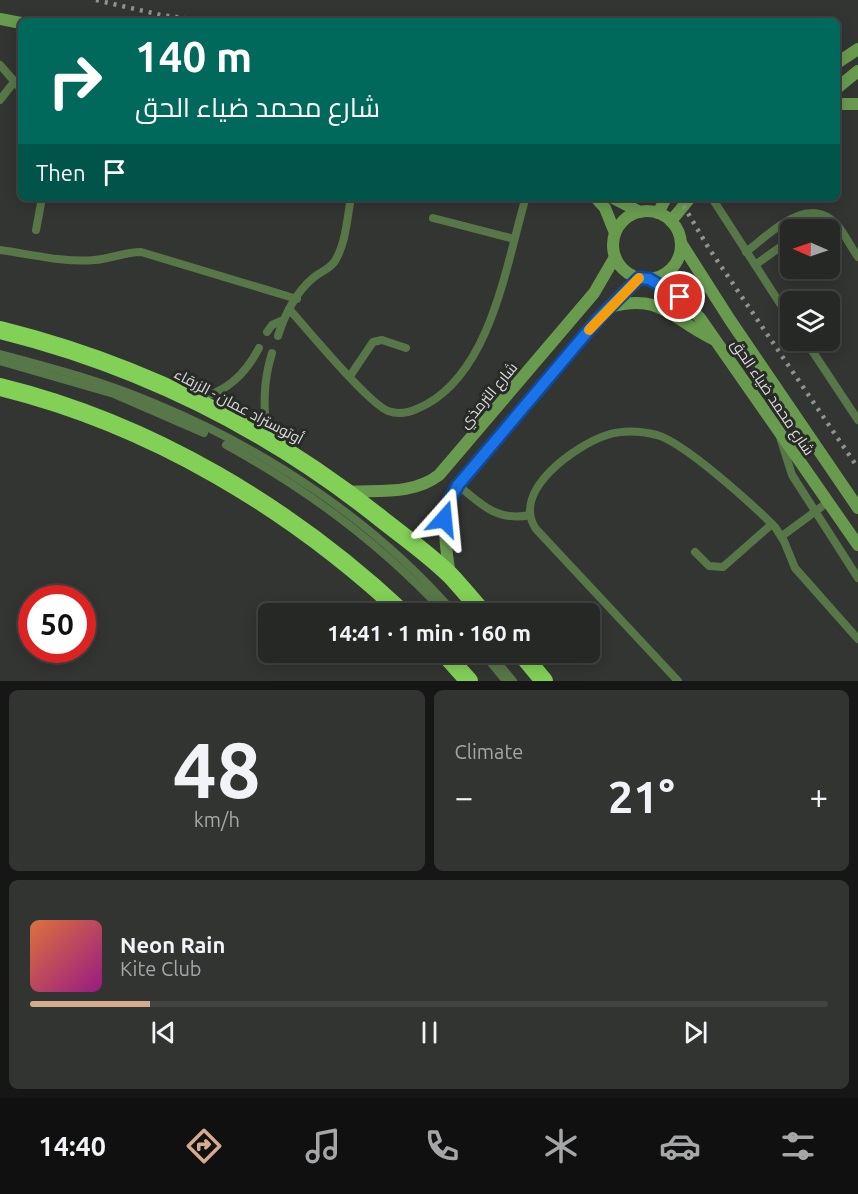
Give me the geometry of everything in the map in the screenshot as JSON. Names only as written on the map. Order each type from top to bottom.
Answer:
[{"type":"highway","name":"أوتوستراد عمان - الزرقاء","points":[[0,330],[80,354],[190,399],[269,440],[348,492],[450,576],[474,603]]},
{"type":"highway","points":[[0,387],[105,421],[184,458],[244,492],[310,536],[391,603]]},
{"type":"highway","points":[[453,663],[469,681]]},
{"type":"highway","points":[[529,663],[544,681]]},
{"type":"main road","points":[[0,19],[18,22]]},
{"type":"main road","points":[[840,61],[858,49]]},
{"type":"main road","points":[[840,86],[858,71]]},
{"type":"main road","points":[[840,104],[858,104]]},
{"type":"main road","points":[[598,201],[608,214],[615,233],[615,258],[625,271],[644,279]]},
{"type":"main road","points":[[450,576],[444,519],[449,501],[458,485],[608,308],[644,279],[658,277],[673,268],[681,243],[671,221],[658,213],[640,212],[619,201]]},
{"type":"main road","points":[[658,213],[664,201]]},
{"type":"main road","points":[[671,221],[688,201]]},
{"type":"main road","points":[[615,233],[625,219],[640,212]]},
{"type":"main road","name":"شارع محمد ضياء الحق","points":[[681,243],[730,320],[858,508]]},
{"type":"main road","name":"شارع الترمذي","points":[[348,492],[411,489],[426,484],[439,475],[594,293],[615,258]]},
{"type":"main road","name":"شارع محمد ضياء الحق","points":[[644,279],[686,303],[716,340],[780,436],[858,545]]},
{"type":"main road","points":[[608,308],[630,302],[652,303],[716,340]]},
{"type":"lane","points":[[0,65],[18,86]]},
{"type":"lane","points":[[0,100],[14,82]]},
{"type":"lane","points":[[36,230],[41,201]]},
{"type":"lane","points":[[278,336],[281,321],[311,279],[328,269],[337,256],[350,201]]},
{"type":"lane","points":[[289,309],[375,403],[395,413],[410,412],[442,394],[463,374],[479,350],[525,201]]},
{"type":"lane","points":[[714,201],[780,304]]},
{"type":"lane","points":[[791,219],[797,215],[819,214],[827,219]]},
{"type":"lane","points":[[433,218],[514,239]]},
{"type":"lane","points":[[746,252],[780,227]]},
{"type":"lane","points":[[840,229],[858,257]]},
{"type":"lane","points":[[755,266],[780,247]]},
{"type":"lane","points":[[0,250],[77,261],[97,260],[126,252],[141,252],[297,299]]},
{"type":"lane","points":[[267,332],[272,325],[281,321]]},
{"type":"lane","points":[[350,376],[373,342],[382,340],[406,348]]},
{"type":"lane","points":[[190,399],[212,394],[232,383],[248,367],[259,348]]},
{"type":"lane","points":[[812,351],[858,420]]},
{"type":"lane","points":[[269,440],[263,402],[266,377],[273,353]]},
{"type":"lane","points":[[0,354],[78,376],[147,400],[258,455],[346,513],[381,541],[444,603]]},
{"type":"lane","points":[[0,361],[75,381],[124,398],[188,425],[255,460],[350,524],[407,573],[436,603]]},
{"type":"lane","points":[[678,681],[536,529],[530,515],[531,501],[540,485],[566,457],[598,438],[634,432],[658,435],[680,446],[772,524],[782,536],[795,568],[858,639]]},
{"type":"lane","points":[[780,436],[792,475],[858,578]]},
{"type":"lane","points":[[458,485],[495,514],[512,518],[530,515]]},
{"type":"lane","points":[[782,536],[828,502]]},
{"type":"lane","points":[[695,552],[712,567],[723,567],[772,524]]},
{"type":"lane","points":[[491,663],[506,681]]},
{"type":"lane","points":[[498,663],[513,681]]},
{"type":"railway","points":[[96,0],[184,18]]},
{"type":"railway","points":[[681,201],[708,247],[858,468]]},
{"type":"slow traffic","points":[[589,330],[618,297],[639,278]]},
{"type":"route","points":[[444,519],[449,501],[458,485],[618,297],[639,278],[649,279],[680,297]]}]
